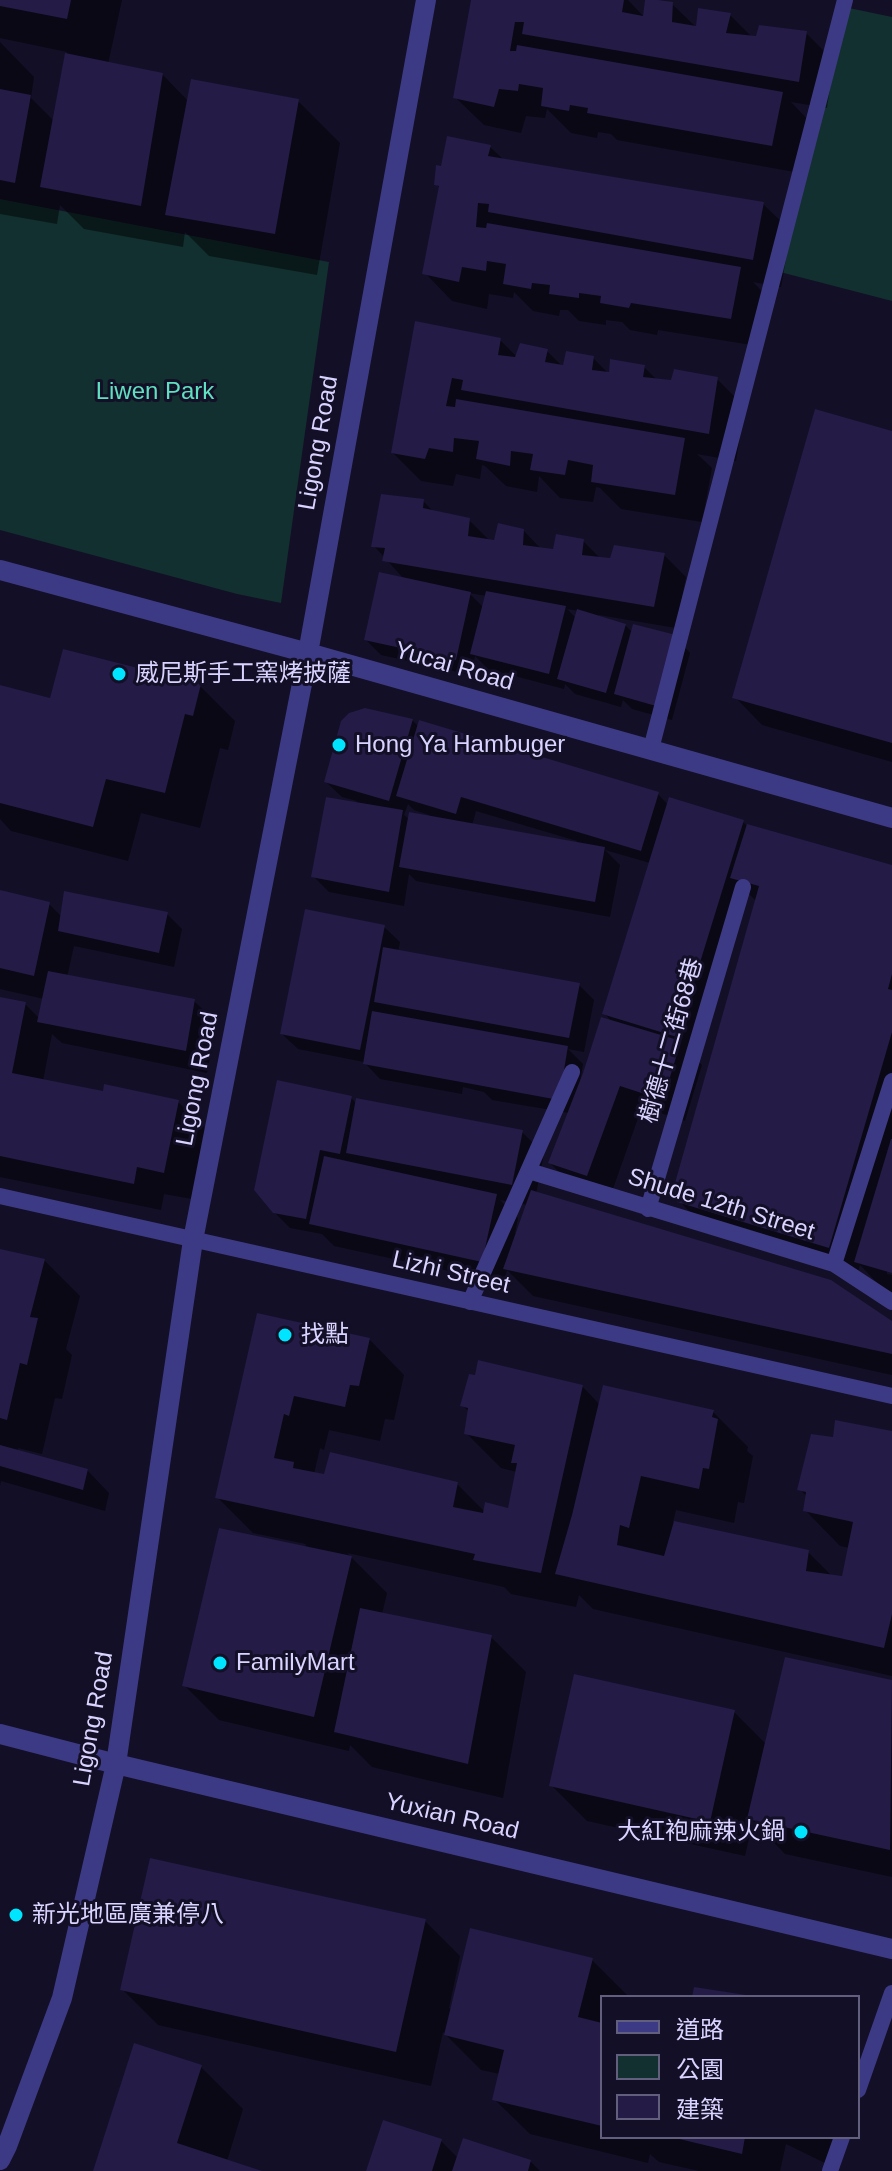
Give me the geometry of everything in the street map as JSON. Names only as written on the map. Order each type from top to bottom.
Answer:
[{"type":"street","name":"Ligong Road","points":[[0,2160],[62,1998],[116,1764],[193,1240],[308,653],[426,0]]},
{"type":"street","name":"Yucai Road","points":[[0,570],[308,653],[892,818]]},
{"type":"street","name":"Yuxian Road","points":[[0,1734],[892,1949]]},
{"type":"lane","points":[[651,749],[845,0]]},
{"type":"lane","name":"樹德十二街68巷","points":[[648,1209],[743,887]]},
{"type":"lane","points":[[470,1302],[572,1072]]},
{"type":"lane","points":[[834,1264],[892,1081]]},
{"type":"lane","name":"Shude 12th Street","points":[[529,1171],[834,1264],[892,1302]]},
{"type":"lane","name":"Lizhi Street","points":[[0,1196],[892,1396]]},
{"type":"lane","points":[[860,2084],[892,1993]]},
{"type":"lane","points":[[830,2171],[841,2139]]},
{"type":"green space","points":[[849,8],[892,17],[892,301],[780,272]]},
{"type":"green space","name":"Liwen Park","points":[[0,199],[329,262],[281,603],[0,530]]},
{"type":"building","points":[[0,0],[71,0],[67,19],[0,6]]},
{"type":"building","points":[[471,0],[624,0],[622,12],[643,16],[645,0],[658,0],[673,2],[672,22],[696,26],[698,8],[731,13],[726,33],[756,36],[759,25],[807,31],[799,82],[522,34],[524,22],[515,22],[510,51],[516,51],[517,45],[783,92],[772,146],[587,113],[588,108],[570,105],[569,111],[541,106],[543,88],[519,84],[518,91],[499,89],[494,107],[453,98]]},
{"type":"building","points":[[65,53],[163,73],[141,206],[40,187]]},
{"type":"building","points":[[191,79],[299,99],[275,234],[165,215]]},
{"type":"building","points":[[0,89],[31,95],[15,183],[0,180]]},
{"type":"building","points":[[447,136],[491,145],[488,156],[764,202],[753,260],[488,212],[489,204],[478,203],[476,227],[486,228],[487,223],[741,267],[731,319],[631,303],[629,308],[600,303],[601,296],[579,293],[579,298],[549,294],[550,285],[532,283],[531,289],[503,284],[506,264],[487,261],[486,271],[462,267],[459,282],[422,274],[439,186],[434,185],[436,165],[441,166]]},
{"type":"building","points":[[415,321],[501,338],[498,355],[515,357],[520,343],[548,349],[545,362],[563,365],[566,351],[594,356],[592,370],[609,372],[610,359],[645,365],[643,377],[671,380],[674,369],[718,377],[709,434],[461,390],[463,380],[452,378],[446,406],[455,407],[456,399],[685,438],[675,495],[591,482],[593,465],[568,460],[565,475],[530,470],[533,454],[511,451],[510,466],[476,459],[479,441],[454,438],[453,452],[429,448],[425,459],[391,453]]},
{"type":"building","points":[[815,409],[892,431],[892,743],[732,698]]},
{"type":"building","points":[[381,494],[424,499],[423,508],[470,518],[468,536],[494,540],[498,523],[524,529],[523,545],[553,549],[556,534],[584,539],[582,555],[610,558],[614,545],[665,553],[654,607],[382,561],[385,548],[371,547]]},
{"type":"building","points":[[379,572],[471,592],[456,660],[364,640]]},
{"type":"building","points":[[486,591],[566,606],[549,674],[470,654]]},
{"type":"building","points":[[577,609],[626,624],[606,693],[557,679]]},
{"type":"building","points":[[633,624],[676,635],[656,706],[614,694]]},
{"type":"building","points":[[63,649],[201,684],[193,716],[185,714],[165,793],[106,779],[93,827],[0,803],[0,685],[50,698]]},
{"type":"building","points":[[365,708],[413,719],[389,801],[324,782],[341,721],[349,713]]},
{"type":"building","points":[[419,720],[659,792],[641,851],[461,797],[456,814],[396,796]]},
{"type":"building","points":[[326,797],[403,810],[389,892],[311,877]]},
{"type":"building","points":[[669,797],[744,820],[677,1037],[602,1014]]},
{"type":"building","points":[[409,812],[605,847],[595,902],[399,867]]},
{"type":"building","points":[[747,824],[892,865],[892,974],[888,989],[892,990],[892,1032],[829,1248],[677,1202],[673,1190],[759,886],[730,878]]},
{"type":"building","points":[[0,890],[50,902],[34,976],[0,968]]},
{"type":"building","points":[[64,891],[168,912],[159,953],[58,931]]},
{"type":"building","points":[[305,909],[385,925],[360,1050],[280,1034]]},
{"type":"building","points":[[383,947],[580,983],[569,1038],[374,1002]]},
{"type":"building","points":[[48,971],[195,999],[186,1051],[37,1022]]},
{"type":"building","points":[[0,997],[26,1002],[12,1073],[103,1091],[104,1084],[179,1100],[164,1173],[137,1167],[134,1184],[0,1156]]},
{"type":"building","points":[[372,1011],[568,1046],[559,1100],[363,1064]]},
{"type":"building","points":[[601,1017],[681,1041],[663,1100],[620,1086],[587,1176],[548,1163]]},
{"type":"building","points":[[277,1080],[352,1096],[340,1154],[320,1150],[306,1219],[273,1213],[254,1190]]},
{"type":"building","points":[[356,1098],[523,1130],[512,1185],[346,1153]]},
{"type":"building","points":[[892,1139],[892,1273],[854,1262]]},
{"type":"building","points":[[324,1156],[497,1194],[482,1262],[309,1224]]},
{"type":"building","points":[[531,1190],[831,1280],[892,1321],[892,1354],[503,1269]]},
{"type":"building","points":[[0,1249],[45,1259],[30,1317],[38,1318],[27,1365],[20,1363],[7,1420],[0,1418]]},
{"type":"building","points":[[257,1313],[370,1338],[359,1386],[350,1385],[345,1407],[294,1396],[289,1416],[284,1414],[274,1458],[294,1462],[293,1468],[324,1474],[330,1452],[458,1482],[453,1507],[483,1513],[485,1502],[508,1508],[517,1463],[511,1463],[515,1445],[464,1434],[468,1408],[460,1406],[469,1374],[475,1375],[478,1360],[583,1385],[541,1573],[473,1560],[475,1554],[215,1498]]},
{"type":"building","points":[[603,1385],[714,1410],[712,1417],[718,1419],[709,1469],[703,1468],[699,1489],[641,1476],[629,1528],[620,1525],[617,1545],[664,1556],[674,1521],[809,1550],[806,1571],[842,1576],[853,1522],[803,1511],[806,1492],[797,1490],[811,1434],[833,1437],[835,1420],[892,1431],[892,1614],[884,1648],[555,1574]]},
{"type":"building","points":[[0,1445],[88,1469],[83,1490],[0,1466]]},
{"type":"building","points":[[219,1528],[352,1556],[314,1717],[182,1686]]},
{"type":"building","points":[[360,1608],[492,1635],[468,1764],[334,1732]]},
{"type":"building","points":[[785,1657],[892,1680],[890,1850],[747,1819]]},
{"type":"building","points":[[574,1674],[735,1710],[710,1822],[549,1786]]},
{"type":"building","points":[[150,1858],[426,1919],[396,2052],[120,1990]]},
{"type":"building","points":[[470,1928],[593,1958],[578,2017],[600,2022],[600,2126],[492,2100],[504,2050],[444,2035]]},
{"type":"building","points":[[694,1987],[746,1995],[692,1995]]},
{"type":"building","points":[[134,2043],[202,2065],[177,2143],[262,2171],[93,2171]]},
{"type":"building","points":[[383,2120],[442,2139],[432,2171],[366,2171]]},
{"type":"building","points":[[463,2138],[531,2160],[528,2171],[452,2171]]},
{"type":"building","points":[[679,2139],[745,2139],[742,2154]]},
{"type":"place","name":"威尼斯手工窯烤披薩","points":[[119,674]]},
{"type":"place","name":"Hong Ya Hambuger","points":[[339,745]]},
{"type":"place","name":"找點","points":[[285,1335]]},
{"type":"place","name":"FamilyMart","points":[[220,1663]]},
{"type":"place","name":"大紅袍麻辣火鍋","points":[[801,1832]]},
{"type":"place","name":"新光地區廣兼停八","points":[[16,1915]]}]
